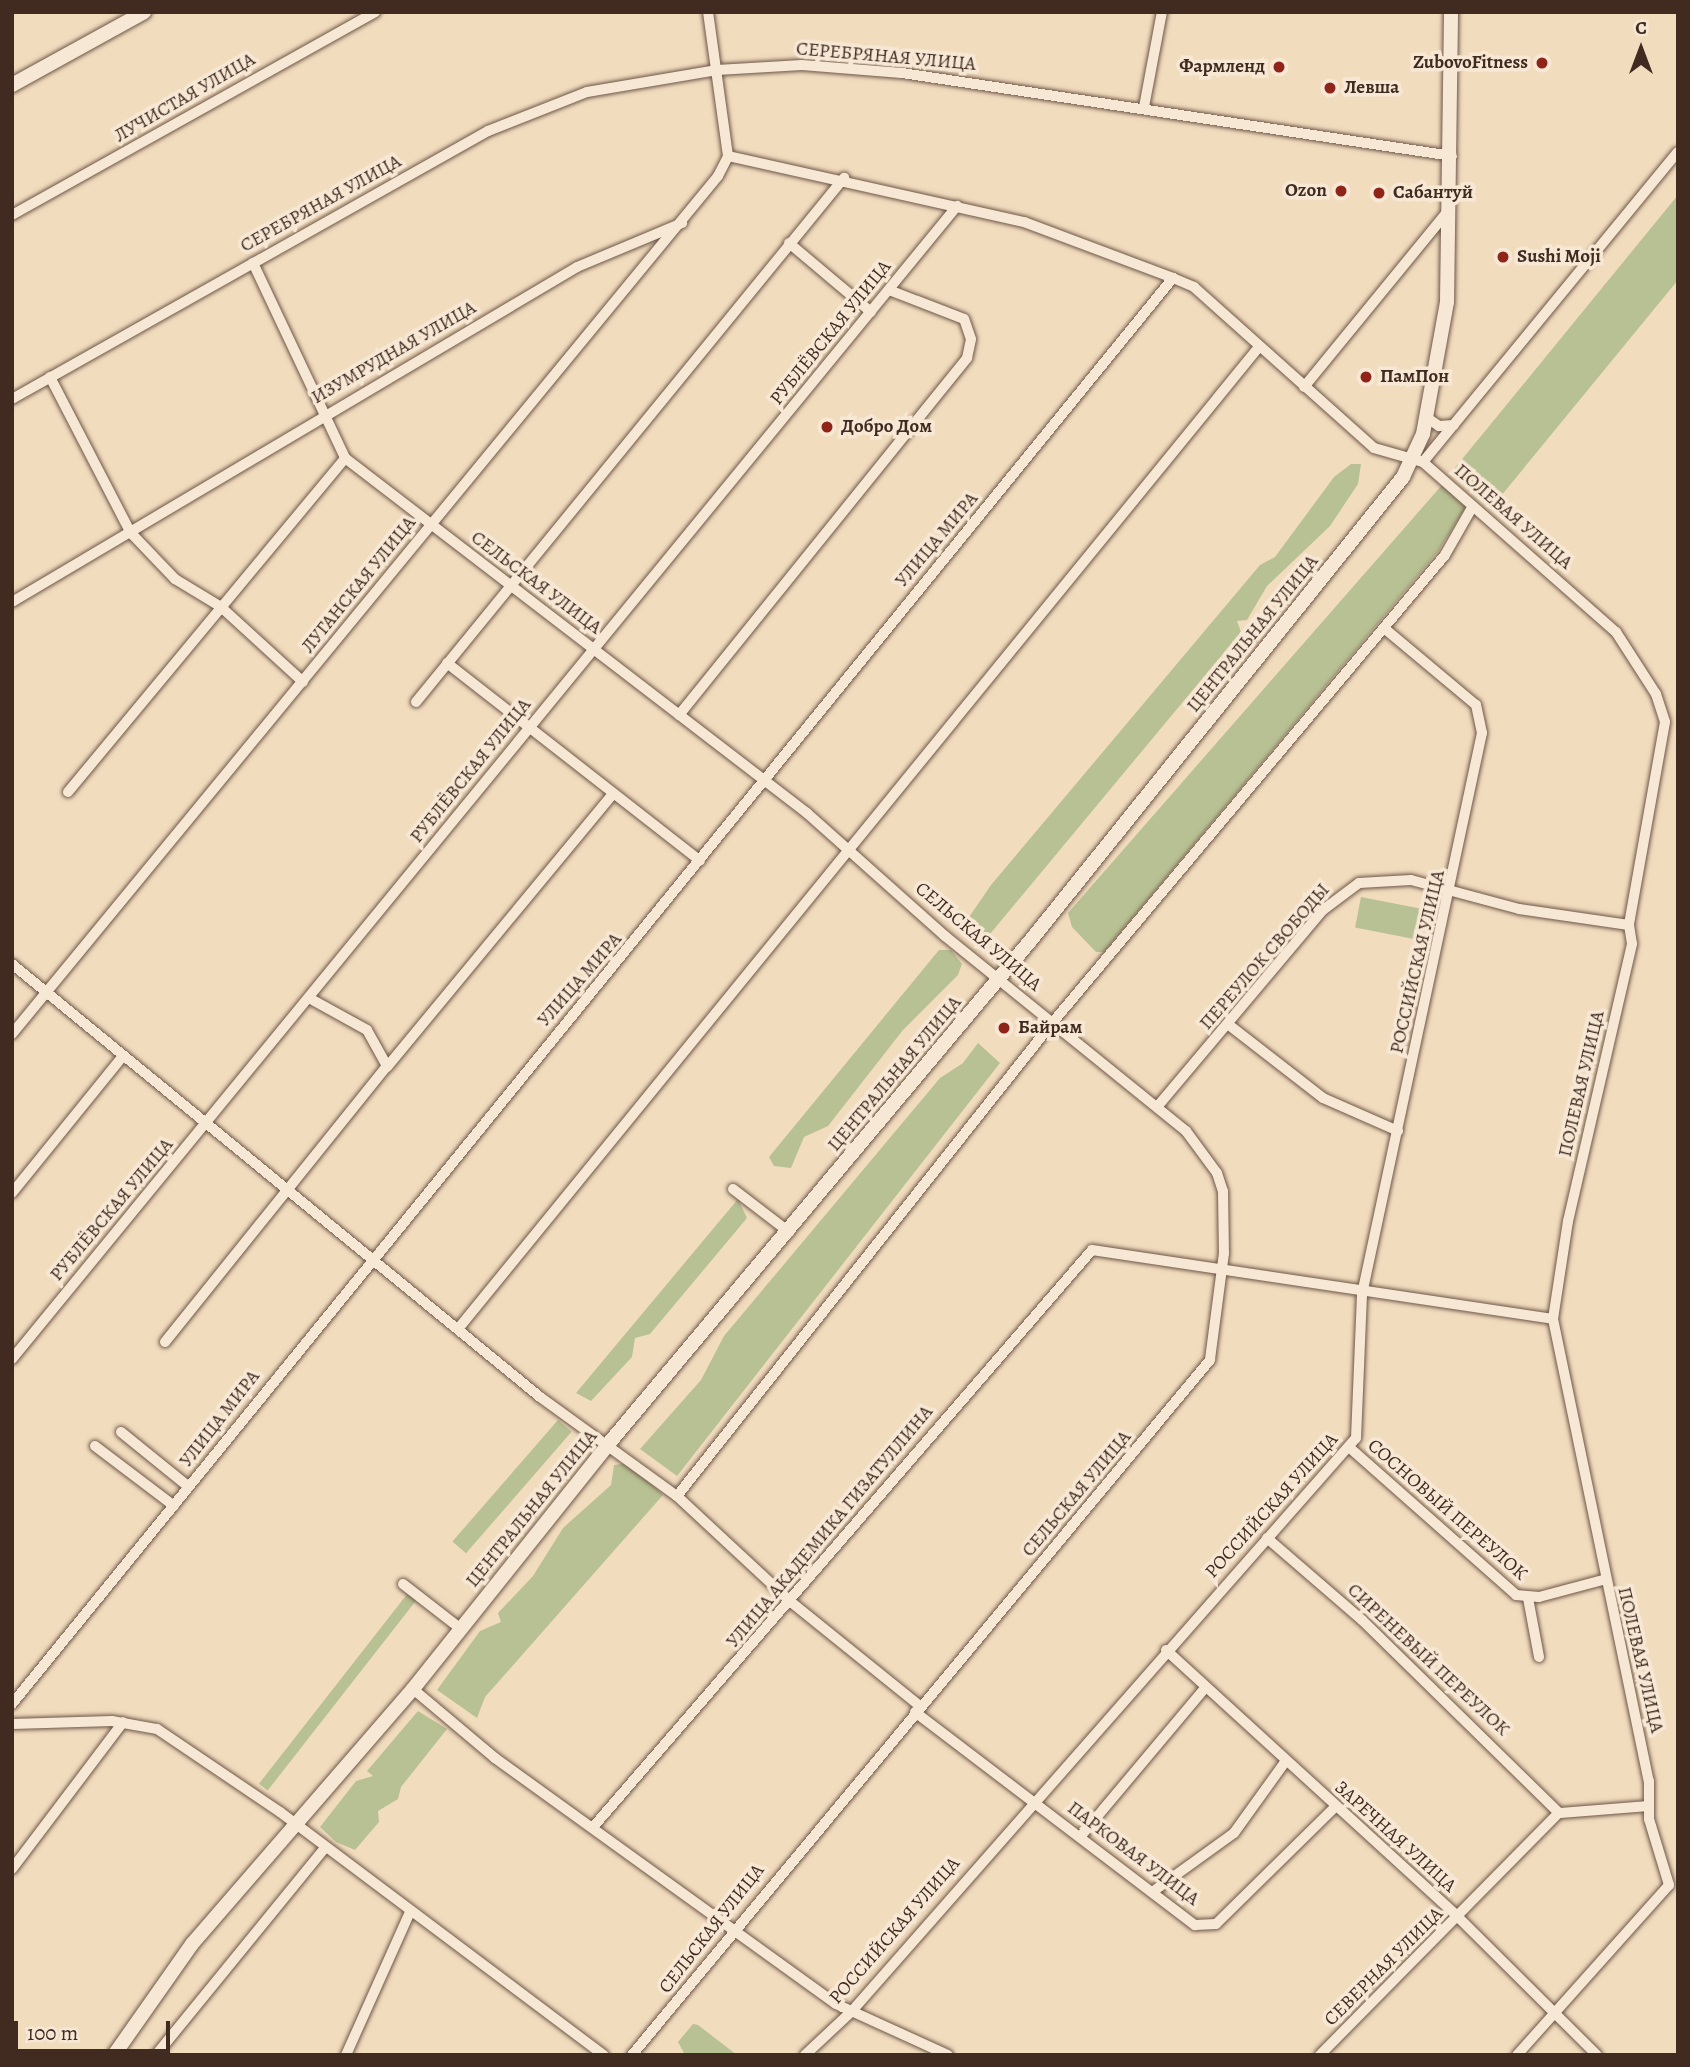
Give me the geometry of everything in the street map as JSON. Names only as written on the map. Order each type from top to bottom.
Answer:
[{"type":"street","points":[[12,85],[144,12]]},
{"type":"street","name":"ЛУЧИСТАЯ УЛИЦА","points":[[12,215],[375,12]]},
{"type":"street","points":[[708,12],[727,156],[844,178],[1024,222],[1194,287],[1258,348],[1374,448],[1418,461],[1454,425],[1678,152]]},
{"type":"street","points":[[1144,107],[1162,12]]},
{"type":"street","name":"ЦЕНТРАЛЬНАЯ УЛИЦА","points":[[114,2055],[192,1944],[413,1689],[610,1443],[789,1233],[1000,978],[1418,461],[1447,302],[1452,156],[1451,12]]},
{"type":"street","name":"СЕРЕБРЯНАЯ УЛИЦА","points":[[12,399],[488,131],[550,104],[717,70],[847,67],[1144,107],[1407,154],[1452,156]]},
{"type":"street","name":"ЛУГАНСКАЯ УЛИЦА","points":[[12,1034],[430,524],[684,222],[727,156]]},
{"type":"street","points":[[416,702],[509,582],[844,178]]},
{"type":"street","name":"РУБЛЁВСКАЯ УЛИЦА","points":[[12,1359],[957,206]]},
{"type":"street","points":[[1304,387],[1451,207]]},
{"type":"street","name":"ИЗУМРУДНАЯ УЛИЦА","points":[[12,602],[131,533],[323,414],[577,267],[684,222]]},
{"type":"street","points":[[789,243],[871,312]]},
{"type":"street","name":"СЕЛЬСКАЯ УЛИЦА","points":[[253,263],[345,458],[509,582],[850,850],[1186,1131],[1217,1172],[1225,1216],[1222,1270],[1210,1360],[731,1930],[632,2055]]},
{"type":"street","name":"УЛИЦА МИРА","points":[[12,1704],[700,861],[761,778],[1173,278]]},
{"type":"street","points":[[679,715],[967,358],[971,339],[964,319],[889,290]]},
{"type":"street","points":[[458,1329],[1258,348]]},
{"type":"street","points":[[50,377],[131,533],[175,579],[221,607],[303,682]]},
{"type":"street","points":[[1426,417],[1439,426],[1454,425]]},
{"type":"street","points":[[68,792],[345,458]]},
{"type":"street","name":"ПОЛЕВАЯ УЛИЦА","points":[[1418,461],[1616,632],[1656,694],[1665,722],[1629,925],[1632,944],[1568,1221],[1553,1319],[1603,1580],[1650,1781],[1647,1806],[1669,1885],[1557,2014]]},
{"type":"street","points":[[677,1496],[1053,1022],[1445,555],[1473,506]]},
{"type":"street","name":"РОССИЙСКАЯ УЛИЦА","points":[[804,2055],[852,2011],[1032,1799],[1349,1448],[1359,1420],[1362,1294],[1453,890],[1482,733],[1476,705],[1385,629]]},
{"type":"street","points":[[447,663],[700,861]]},
{"type":"street","points":[[164,1342],[613,794]]},
{"type":"street","name":"ПЕРЕУЛОК СВОБОДЫ","points":[[1157,1107],[1347,888],[1387,878],[1453,890],[1519,909],[1629,925]]},
{"type":"street","name":"ПАРКОВАЯ УЛИЦА","points":[[12,964],[540,1396],[610,1443],[677,1496],[791,1602],[918,1709],[1195,1924],[1216,1924],[1336,1806]]},
{"type":"street","points":[[309,998],[367,1030],[387,1067]]},
{"type":"street","points":[[1229,1025],[1323,1098],[1398,1131]]},
{"type":"street","points":[[12,1193],[123,1056]]},
{"type":"street","points":[[733,1189],[789,1233]]},
{"type":"street","name":"УЛИЦА АКАДЕМИКА ГИЗАТУЛЛИНА","points":[[594,1826],[791,1602],[1092,1250],[1222,1270]]},
{"type":"street","points":[[1222,1270],[1362,1294],[1553,1319]]},
{"type":"street","points":[[121,1432],[189,1486]]},
{"type":"street","points":[[95,1447],[174,1506]]},
{"type":"street","name":"СОСНОВЫЙ ПЕРЕУЛОК","points":[[1349,1448],[1505,1588],[1528,1598],[1603,1580]]},
{"type":"street","name":"СИРЕНЕВЫЙ ПЕРЕУЛОК","points":[[1267,1538],[1362,1620],[1559,1813]]},
{"type":"street","points":[[402,1584],[461,1629]]},
{"type":"street","points":[[1528,1598],[1539,1657]]},
{"type":"street","name":"ЗАРЕЧНАЯ УЛИЦА","points":[[1166,1650],[1204,1689],[1459,1918],[1597,2055]]},
{"type":"street","points":[[413,1689],[495,1758],[594,1826],[731,1930],[852,2011],[948,2055]]},
{"type":"street","points":[[1080,1837],[1204,1689]]},
{"type":"street","points":[[12,1869],[123,1722]]},
{"type":"street","points":[[12,1724],[123,1722],[157,1729],[296,1826],[604,2055]]},
{"type":"street","points":[[1154,1890],[1234,1833],[1285,1762]]},
{"type":"street","points":[[1559,1813],[1647,1806]]},
{"type":"street","name":"СЕВЕРНАЯ УЛИЦА","points":[[1320,2055],[1459,1918],[1559,1813]]},
{"type":"street","points":[[156,2055],[324,1849]]},
{"type":"street","points":[[346,2055],[410,1912]]},
{"type":"street","points":[[1517,2055],[1557,2014]]},
{"type":"green space","points":[[1678,195],[1678,280],[1496,502],[1454,469]]},
{"type":"green space","points":[[1351,464],[1361,464],[1358,484],[1330,526],[1267,586],[1247,620],[1237,621],[1241,632],[980,946],[963,926],[991,885],[1260,565],[1275,557],[1334,477]]},
{"type":"green space","points":[[1442,485],[1466,507],[1439,550],[1104,952],[1096,952],[1072,927],[1068,913]]},
{"type":"green space","points":[[1361,897],[1420,908],[1414,939],[1355,927]]},
{"type":"green space","points":[[939,950],[951,950],[962,964],[958,975],[903,1030],[828,1126],[804,1137],[791,1168],[774,1166],[769,1157]]},
{"type":"green space","points":[[978,1043],[1000,1063],[677,1476],[640,1449],[701,1380],[724,1336],[940,1078],[963,1063]]},
{"type":"green space","points":[[738,1199],[747,1218],[650,1334],[635,1338],[632,1357],[591,1401],[576,1393]]},
{"type":"green space","points":[[558,1420],[572,1432],[466,1553],[452,1542]]},
{"type":"green space","points":[[630,1463],[663,1495],[485,1697],[477,1718],[437,1690],[480,1631],[501,1622],[498,1613],[533,1576],[563,1528],[611,1485],[614,1465]]},
{"type":"green space","points":[[408,1593],[417,1600],[268,1790],[259,1784]]},
{"type":"green space","points":[[418,1711],[447,1729],[401,1787],[398,1799],[378,1811],[379,1822],[355,1850],[336,1842],[320,1827],[356,1781],[373,1776],[367,1771]]},
{"type":"green space","points":[[693,2024],[737,2055],[685,2055],[678,2042]]},
{"type":"place","name":"ZubovoFitness","points":[[1542,63]]},
{"type":"place","name":"Фармленд","points":[[1279,67]]},
{"type":"place","name":"Левша","points":[[1330,88]]},
{"type":"place","name":"Ozon","points":[[1341,191]]},
{"type":"place","name":"Сабантуй","points":[[1379,193]]},
{"type":"place","name":"Sushi Moji","points":[[1503,257]]},
{"type":"place","name":"ПамПон","points":[[1366,377]]},
{"type":"place","name":"Добро Дом","points":[[827,427]]},
{"type":"place","name":"Байрам","points":[[1004,1028]]}]
